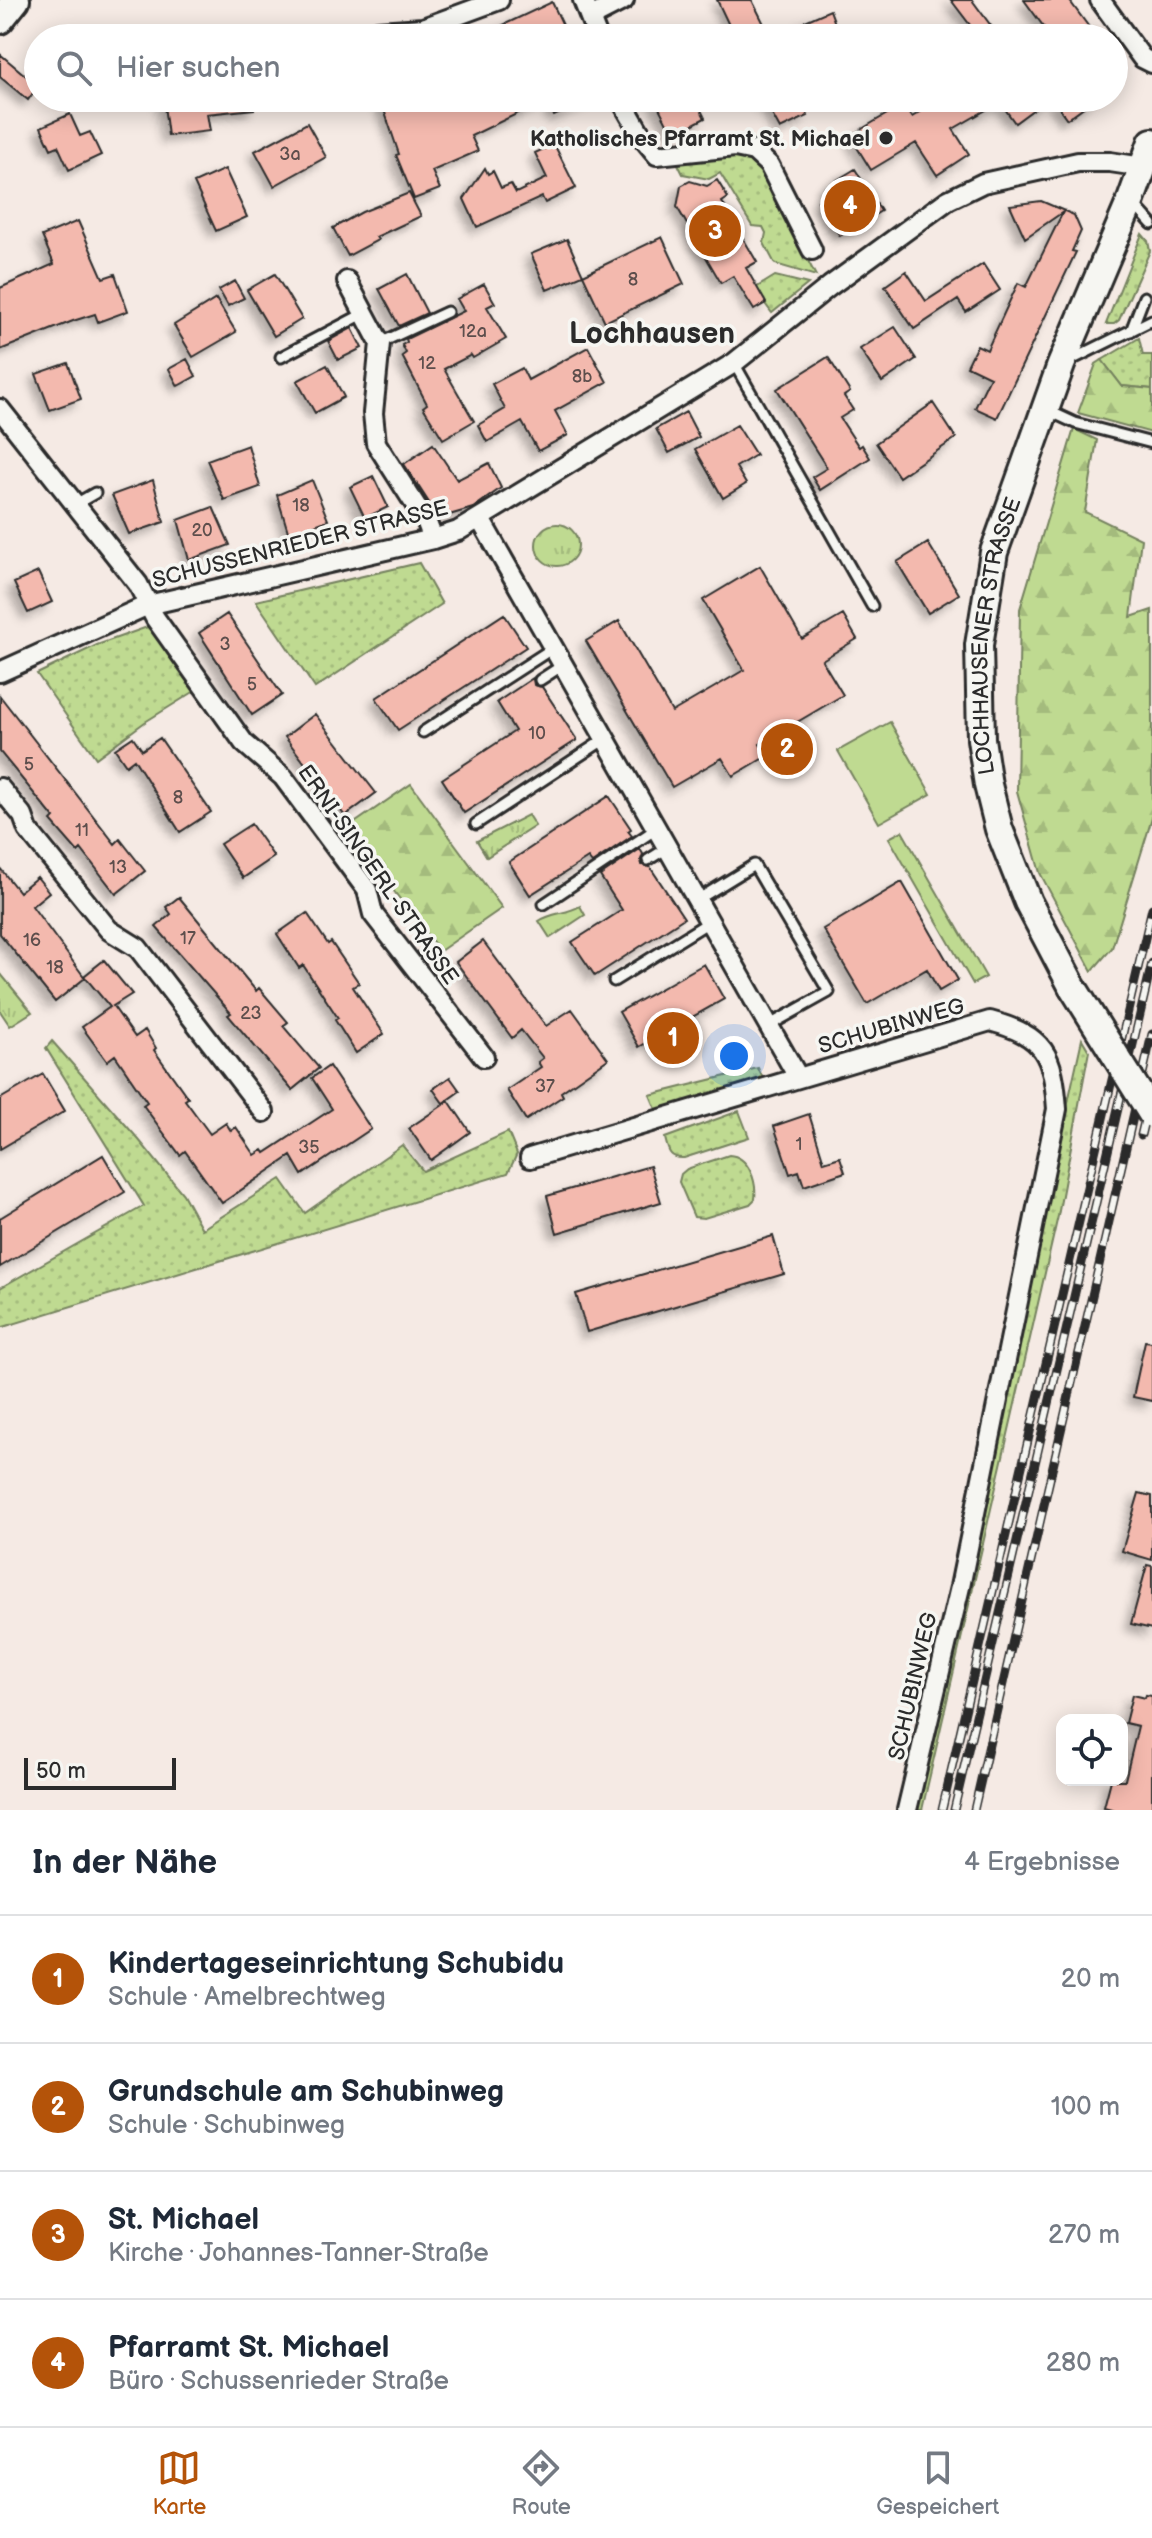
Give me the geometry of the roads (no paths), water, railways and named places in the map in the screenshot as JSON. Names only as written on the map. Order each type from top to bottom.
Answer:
[{"type":"main road","points":[[0,20],[16,0]]},
{"type":"main road","name":"LOCHHAUSENER STRASSE","points":[[1148,155],[1061,365],[994,552],[979,645],[981,739],[999,829],[1028,902],[1072,986],[1152,1114]]},
{"type":"street","points":[[434,24],[499,0]]},
{"type":"street","points":[[587,9],[624,0]]},
{"type":"street","points":[[1100,0],[1117,24]]},
{"type":"street","points":[[1128,39],[1142,58],[1152,63]]},
{"type":"street","points":[[628,112],[657,155],[735,147],[754,151],[769,165],[812,250]]},
{"type":"street","name":"SCHUSSENRIEDER STRASSE","points":[[0,672],[148,605],[458,531],[734,363],[830,286],[959,194],[983,183],[1078,162],[1110,162],[1148,155]]},
{"type":"street","points":[[347,281],[380,343],[373,413],[376,443],[427,523],[433,539]]},
{"type":"street","name":"ERNI-SINGERL-STRASSE","points":[[0,409],[138,584],[148,605],[244,743],[283,777],[367,890],[373,914],[484,1057]]},
{"type":"street","name":"SCHUBINWEG","points":[[480,519],[798,1077],[990,1021],[1016,1028],[1042,1045],[1055,1078],[1057,1109],[960,1587],[907,1810]]},
{"type":"street","points":[[0,788],[23,816],[28,830],[109,930],[138,948],[264,1112]]},
{"type":"street","points":[[530,1158],[798,1077]]},
{"type":"lane","points":[[1131,200],[1152,224]]},
{"type":"lane","points":[[1135,329],[1147,298]]},
{"type":"lane","points":[[380,343],[447,312]]},
{"type":"lane","points":[[281,357],[365,313]]},
{"type":"lane","points":[[1061,365],[1152,320]]},
{"type":"lane","points":[[734,363],[872,606]]},
{"type":"lane","points":[[1044,410],[1075,423],[1152,443]]},
{"type":"lane","points":[[74,505],[95,493]]},
{"type":"lane","points":[[540,680],[558,656]]},
{"type":"lane","points":[[423,732],[558,656]]},
{"type":"lane","points":[[476,824],[605,739]]},
{"type":"lane","points":[[544,904],[656,829]]},
{"type":"lane","points":[[648,860],[667,848]]},
{"type":"lane","points":[[697,900],[754,865],[829,992],[768,1026]]},
{"type":"lane","points":[[614,981],[709,922]]},
{"type":"railway","points":[[942,1810],[1152,908]]},
{"type":"railway","points":[[954,1810],[1152,963]]},
{"type":"railway","points":[[974,1810],[1152,1034]]},
{"type":"railway","points":[[1141,1135],[1152,1088]]},
{"type":"place","name":"Katholisches Pfarramt St. Michael","points":[[886,138]]},
{"type":"place","name":"Pfarramt St. Michael","points":[[850,206]]},
{"type":"place","name":"St. Michael","points":[[715,231]]},
{"type":"place","name":"Grundschule am Schubinweg","points":[[787,749]]},
{"type":"place","name":"Kindertageseinrichtung Schubidu","points":[[673,1038]]},
{"type":"district","name":"Lochhausen","points":[[652,333]]}]
